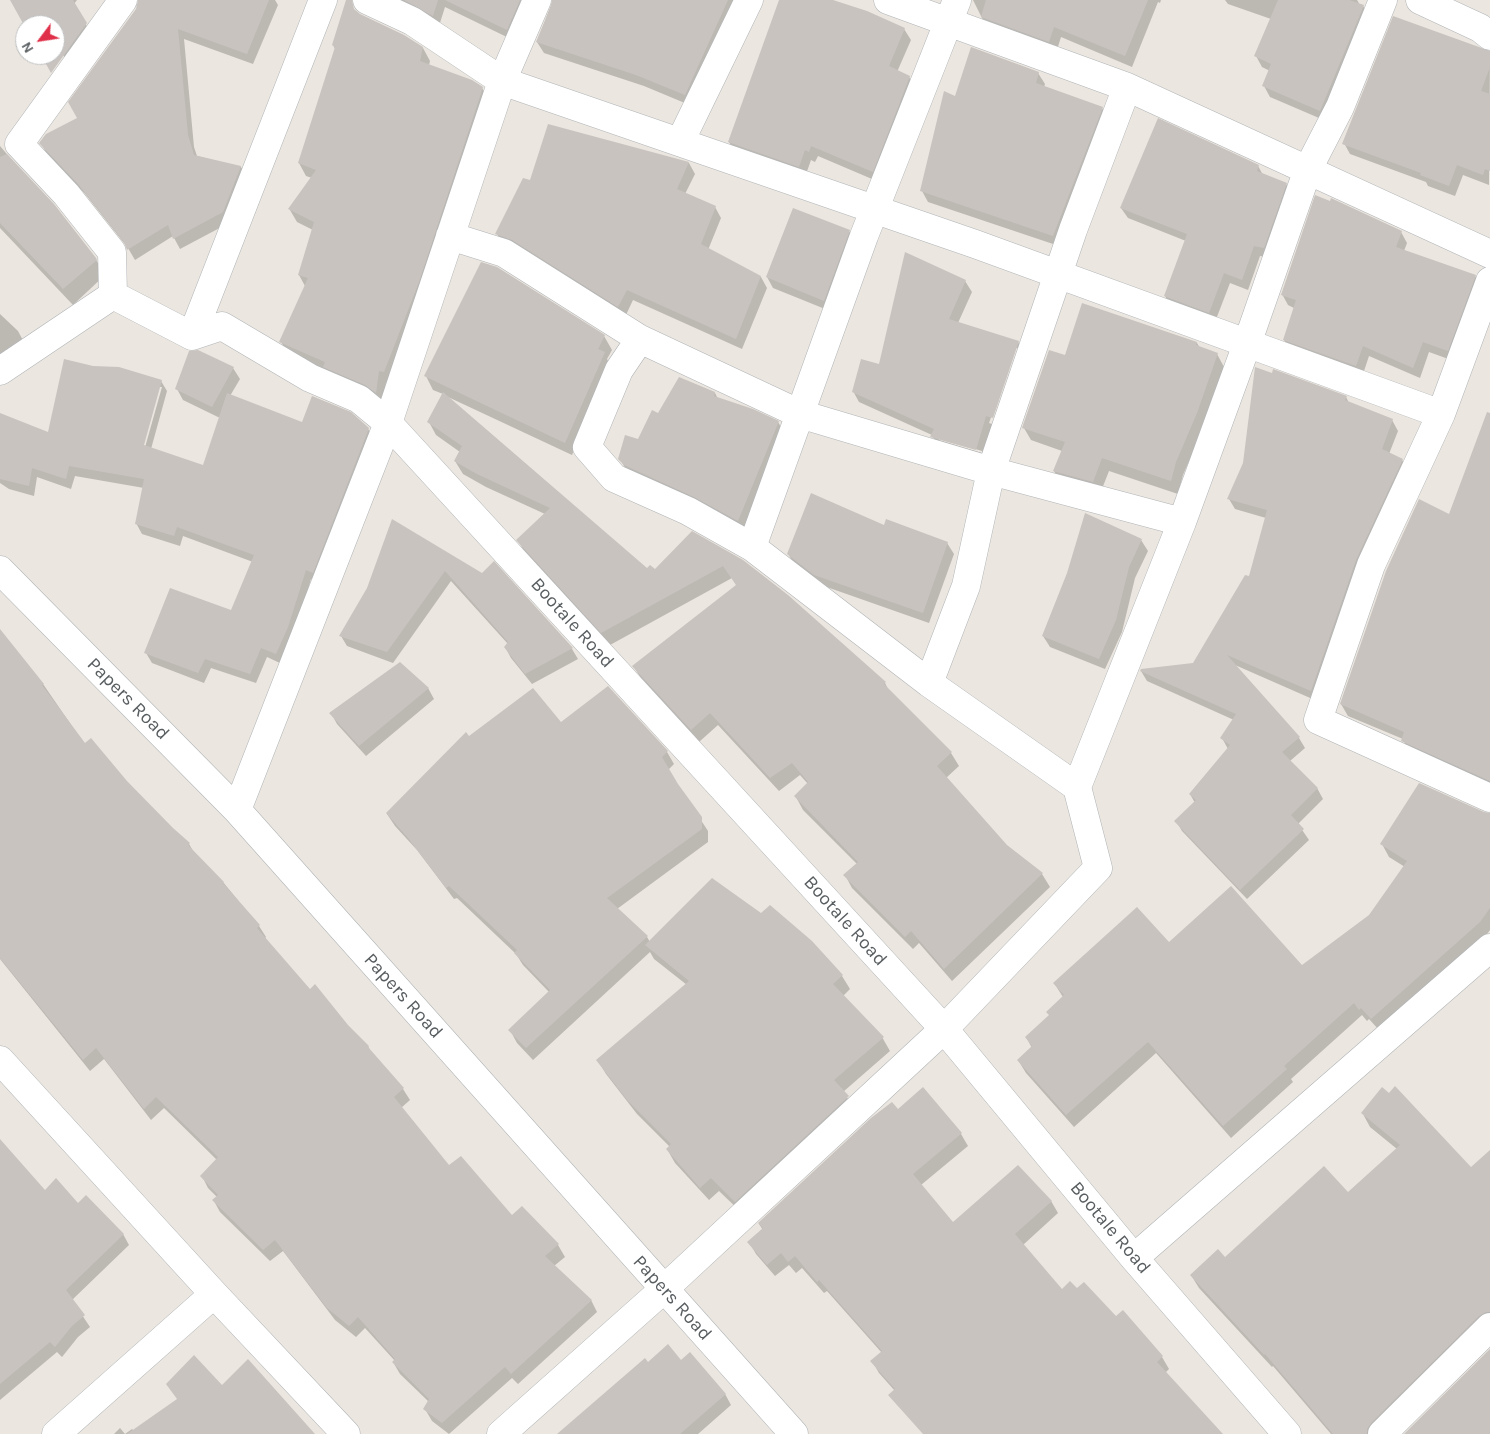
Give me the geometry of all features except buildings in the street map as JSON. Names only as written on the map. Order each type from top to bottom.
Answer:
[{"type":"street","points":[[113,295],[112,252],[66,194],[19,144],[122,0]]},
{"type":"street","points":[[113,295],[192,336],[323,0]]},
{"type":"street","points":[[368,0],[412,21],[502,81],[975,244],[1441,414]]},
{"type":"street","points":[[237,810],[388,423],[502,81],[537,0]]},
{"type":"street","points":[[680,142],[749,0]]},
{"type":"street","points":[[888,0],[952,11],[1127,87],[1490,254]]},
{"type":"street","points":[[501,1434],[664,1289],[944,1029],[1098,868],[1077,787],[1182,522],[1308,169],[1340,107],[1383,0]]},
{"type":"street","points":[[1420,0],[1480,28],[1490,36]]},
{"type":"street","points":[[752,547],[875,210],[952,11]]},
{"type":"street","points":[[929,683],[966,586],[992,471],[1073,230],[1127,87]]},
{"type":"street","points":[[450,236],[504,253],[640,339],[800,414],[992,471],[1182,522]]},
{"type":"street","points":[[1490,281],[1441,414],[1371,566],[1318,720],[1490,798]]},
{"type":"street","points":[[0,371],[113,295]]},
{"type":"street","name":"Bootale Road","points":[[192,336],[222,326],[310,378],[359,399],[388,423],[944,1029],[1134,1258],[1286,1434]]},
{"type":"street","points":[[640,339],[620,370],[587,447],[614,478],[688,511],[752,547],[929,683],[1077,787]]},
{"type":"street","name":"Papers Road","points":[[0,570],[237,810],[794,1434]]},
{"type":"street","points":[[1134,1258],[1490,948]]},
{"type":"street","points":[[2,1065],[346,1434]]},
{"type":"street","points":[[56,1434],[214,1294]]},
{"type":"street","points":[[1382,1434],[1490,1327]]}]
